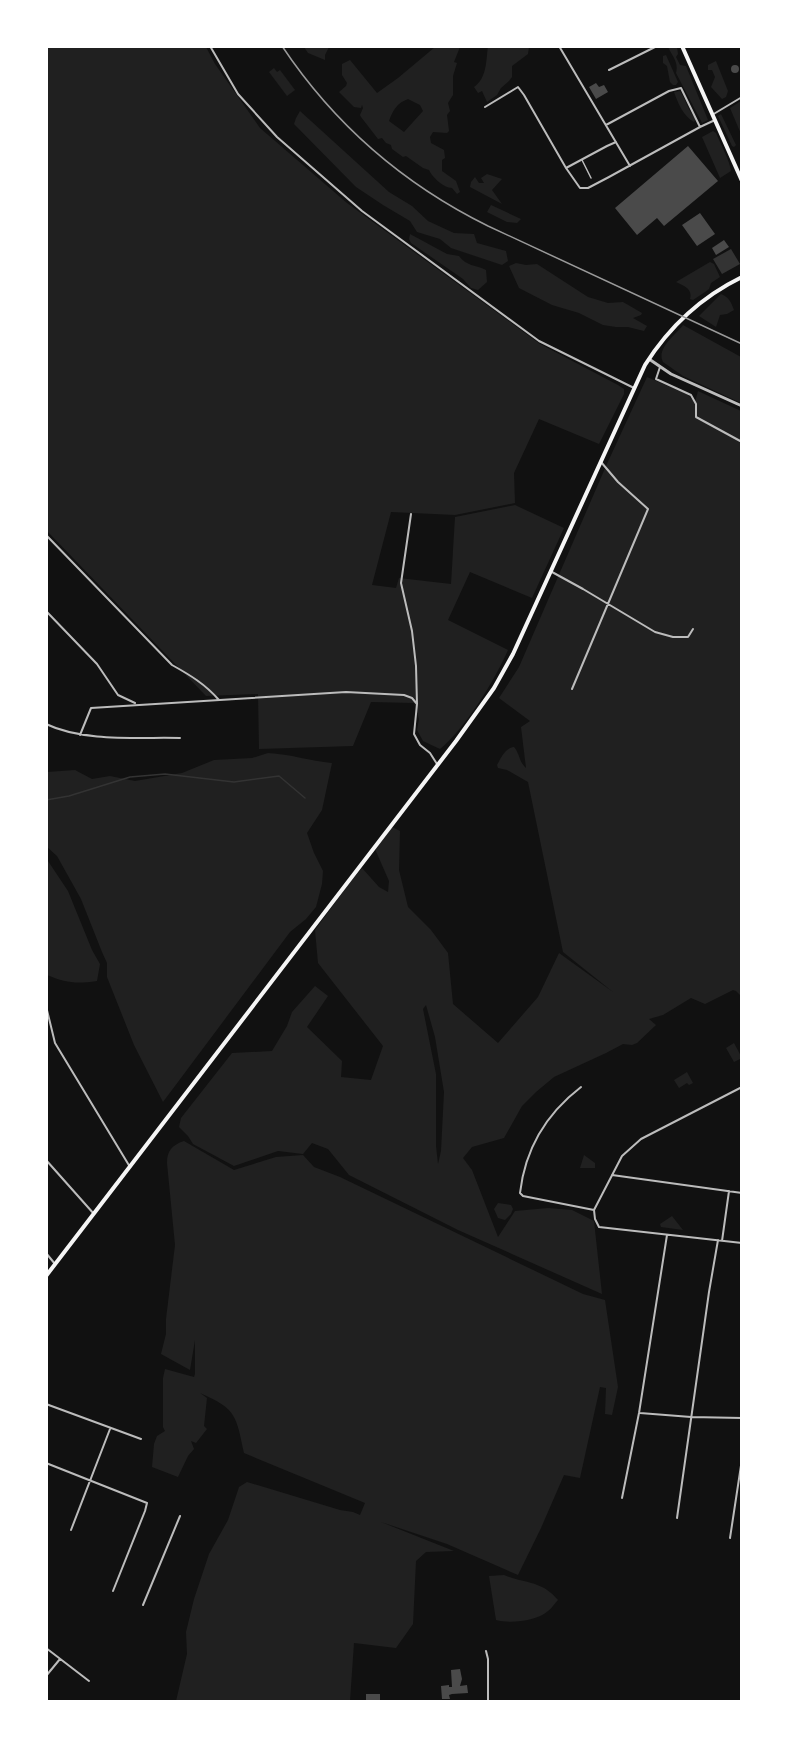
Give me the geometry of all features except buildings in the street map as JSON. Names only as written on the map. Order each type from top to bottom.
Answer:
[{"type":"main road","points":[[682,46],[741,181]]},
{"type":"main road","points":[[46,1275],[494,688],[529,623],[649,359],[663,339],[693,308],[741,277]]},
{"type":"street","points":[[210,46],[238,94],[277,137],[362,211],[539,341],[634,388]]},
{"type":"street","points":[[560,46],[630,166]]},
{"type":"street","points":[[609,70],[657,46]]},
{"type":"street","points":[[484,107],[518,87],[580,189],[588,188],[700,127],[741,97]]},
{"type":"street","points":[[606,125],[669,91],[681,88],[700,127]]},
{"type":"street","points":[[566,168],[616,142]]},
{"type":"street","points":[[649,359],[671,374],[741,406]]},
{"type":"street","points":[[660,367],[656,379],[691,395],[696,404],[696,417],[741,442]]},
{"type":"street","points":[[572,689],[648,509],[618,482],[601,462]]},
{"type":"street","points":[[411,514],[401,583],[412,631],[416,666],[417,704],[414,734],[420,745],[430,753],[437,764]]},
{"type":"street","points":[[46,535],[172,665],[193,676],[219,700]]},
{"type":"street","points":[[552,572],[655,632],[673,637],[688,637],[693,629]]},
{"type":"street","points":[[46,611],[97,664],[118,695],[136,705]]},
{"type":"street","points":[[80,735],[91,708],[356,693],[404,695],[412,698],[417,704]]},
{"type":"street","points":[[46,724],[60,731],[80,735],[180,738]]},
{"type":"street","points":[[46,1006],[55,1043],[130,1167]]},
{"type":"street","points":[[741,1086],[641,1138],[622,1156],[594,1210],[599,1227],[741,1243]]},
{"type":"street","points":[[581,1087],[563,1102],[543,1126],[526,1161],[520,1193],[523,1196],[594,1210]]},
{"type":"street","points":[[46,1160],[94,1214]]},
{"type":"street","points":[[612,1175],[741,1193]]},
{"type":"street","points":[[677,1518],[709,1292],[729,1191]]},
{"type":"street","points":[[622,1498],[639,1413],[667,1234]]},
{"type":"street","points":[[46,1253],[55,1264]]},
{"type":"street","points":[[46,1404],[141,1439]]},
{"type":"street","points":[[639,1413],[691,1418],[741,1418]]},
{"type":"street","points":[[71,1530],[110,1429]]},
{"type":"street","points":[[730,1538],[741,1459]]},
{"type":"street","points":[[46,1462],[147,1503],[113,1591]]},
{"type":"street","points":[[143,1605],[180,1516]]},
{"type":"street","points":[[46,1648],[89,1681]]},
{"type":"street","points":[[486,1651],[488,1701]]},
{"type":"street","points":[[46,1676],[60,1659]]},
{"type":"lane","points":[[581,159],[591,178]]},
{"type":"shaded area","points":[[488,46],[529,47],[528,54],[512,66],[512,77],[509,81],[497,95],[487,102],[482,91],[478,93],[474,87],[484,74]]},
{"type":"shaded area","points":[[47,47],[206,47],[215,64],[260,128],[347,203],[540,344],[624,389],[624,394],[599,444],[539,419],[514,473],[515,503],[455,515],[391,512],[372,585],[396,588],[399,578],[451,584],[455,517],[515,505],[564,528],[532,598],[470,572],[448,620],[508,650],[479,703],[450,740],[440,749],[423,741],[417,730],[419,719],[414,703],[371,702],[353,746],[259,749],[258,694],[206,696],[47,531]]},
{"type":"shaded area","points":[[304,47],[329,47],[325,60],[308,53]]},
{"type":"shaded area","points":[[435,47],[460,47],[454,62],[457,63],[453,76],[453,95],[448,103],[449,131],[447,133],[433,132],[430,137],[431,143],[444,150],[442,171],[456,181],[460,192],[457,194],[452,188],[439,182],[429,170],[406,156],[403,157],[382,138],[378,139],[360,115],[362,105],[361,108],[354,107],[339,92],[347,83],[342,75],[342,64],[350,60],[377,93]],"holes":[[[408,99],[420,105],[423,111],[404,132],[389,121],[396,107],[404,101]]]},
{"type":"shaded area","points":[[668,47],[677,47],[676,57],[680,65],[686,66],[708,120],[702,123],[676,73],[676,62]]},
{"type":"shaded area","points":[[666,55],[678,82],[676,85],[670,82],[667,66],[663,63],[663,56]]},
{"type":"shaded area","points":[[716,61],[728,91],[726,97],[722,99],[711,87],[715,77],[712,70],[708,70],[708,65]]},
{"type":"shaded area","points":[[274,68],[277,72],[280,70],[295,90],[287,96],[269,72]]},
{"type":"shaded area","points":[[680,91],[696,119],[694,122],[679,105],[674,92]]},
{"type":"shaded area","points":[[741,101],[741,134],[730,108]]},
{"type":"shaded area","points":[[300,111],[389,192],[412,206],[428,221],[454,233],[474,234],[477,243],[506,251],[508,261],[502,265],[451,248],[440,239],[417,232],[410,221],[356,187],[294,124]]},
{"type":"shaded area","points":[[721,114],[736,145],[734,147],[718,116]]},
{"type":"shaded area","points":[[713,131],[725,152],[731,171],[720,178],[702,137]]},
{"type":"shaded area","points":[[487,174],[502,179],[492,190],[502,204],[470,187],[475,177],[479,183],[484,183],[481,178]]},
{"type":"shaded area","points":[[491,205],[521,219],[517,223],[507,222],[487,212]]},
{"type":"shaded area","points":[[410,234],[447,254],[459,256],[468,264],[486,270],[487,282],[478,290],[471,288],[463,279],[411,243]]},
{"type":"shaded area","points":[[731,249],[740,264],[722,274],[713,259]]},
{"type":"shaded area","points":[[710,262],[714,264],[720,277],[711,283],[705,292],[693,300],[690,299],[689,290],[676,282]]},
{"type":"shaded area","points":[[516,263],[537,264],[588,297],[608,303],[623,302],[642,313],[633,318],[647,326],[644,331],[603,325],[579,313],[552,305],[519,288],[509,266]]},
{"type":"shaded area","points":[[721,294],[729,300],[734,310],[720,315],[716,327],[699,316]]},
{"type":"shaded area","points":[[683,325],[741,357],[741,403],[683,376],[663,362],[664,347]]},
{"type":"shaded area","points":[[647,377],[687,394],[695,402],[698,391],[741,411],[741,996],[733,990],[705,1004],[691,998],[663,1015],[649,1019],[656,1025],[637,1043],[623,1044],[554,1077],[522,1106],[504,1138],[472,1147],[463,1158],[472,1170],[498,1237],[515,1211],[548,1208],[572,1210],[594,1221],[602,1294],[458,1230],[349,1175],[328,1149],[312,1143],[303,1154],[278,1151],[234,1166],[193,1144],[179,1127],[181,1118],[232,1053],[272,1051],[287,1026],[292,1012],[315,986],[328,996],[307,1027],[342,1061],[341,1077],[371,1080],[383,1046],[318,963],[315,930],[362,868],[379,887],[388,892],[389,881],[375,849],[392,827],[400,831],[399,870],[408,907],[431,930],[448,953],[453,1004],[498,1043],[538,997],[559,953],[613,992],[563,952],[528,782],[507,770],[498,768],[497,765],[506,751],[514,747],[526,768],[521,727],[530,721],[499,698],[519,667]],"holes":[[[426,1005],[435,1037],[444,1092],[441,1151],[438,1164],[436,1074],[423,1009]]]},
{"type":"shaded area","points":[[268,753],[332,763],[322,810],[307,833],[323,871],[316,907],[290,932],[163,1102],[134,1045],[107,977],[107,963],[81,899],[57,856],[47,847],[47,772],[75,770],[92,779],[110,776],[135,781],[182,773],[214,760],[252,758]]},
{"type":"shaded area","points":[[46,858],[68,891],[100,964],[97,981],[71,982],[47,975]]},
{"type":"shaded area","points":[[734,1043],[742,1058],[734,1062],[726,1048]]},
{"type":"shaded area","points":[[687,1072],[693,1083],[689,1085],[687,1083],[679,1088],[674,1080]]},
{"type":"shaded area","points":[[184,1141],[234,1170],[276,1157],[303,1155],[314,1167],[340,1177],[583,1294],[605,1300],[618,1387],[612,1415],[605,1414],[606,1388],[600,1387],[580,1478],[564,1475],[518,1575],[447,1544],[381,1522],[454,1551],[426,1552],[416,1561],[413,1624],[396,1648],[354,1643],[350,1701],[176,1701],[187,1654],[186,1632],[194,1599],[209,1554],[228,1520],[239,1487],[247,1482],[360,1515],[365,1503],[244,1453],[233,1415],[221,1404],[200,1393],[207,1398],[204,1426],[207,1429],[196,1443],[191,1441],[194,1449],[178,1477],[152,1467],[154,1444],[157,1436],[165,1431],[163,1427],[163,1378],[165,1369],[194,1377],[195,1374],[195,1340],[190,1370],[161,1354],[166,1334],[175,1245],[167,1159],[171,1149]]},
{"type":"shaded area","points":[[584,1155],[595,1163],[595,1168],[580,1168]]},
{"type":"shaded area","points":[[498,1203],[511,1205],[513,1209],[505,1220],[498,1218],[494,1209]]},
{"type":"shaded area","points":[[672,1216],[683,1230],[661,1227],[660,1224]]},
{"type":"shaded area","points":[[504,1575],[539,1586],[558,1600],[548,1611],[537,1617],[516,1622],[496,1620],[489,1576]]},
{"type":"waterway","points":[[46,800],[69,796],[130,777],[165,774],[234,782],[279,776],[305,798]]},
{"type":"railway","points":[[282,46],[324,101],[348,126],[373,150],[428,192],[488,226],[742,344]]}]
